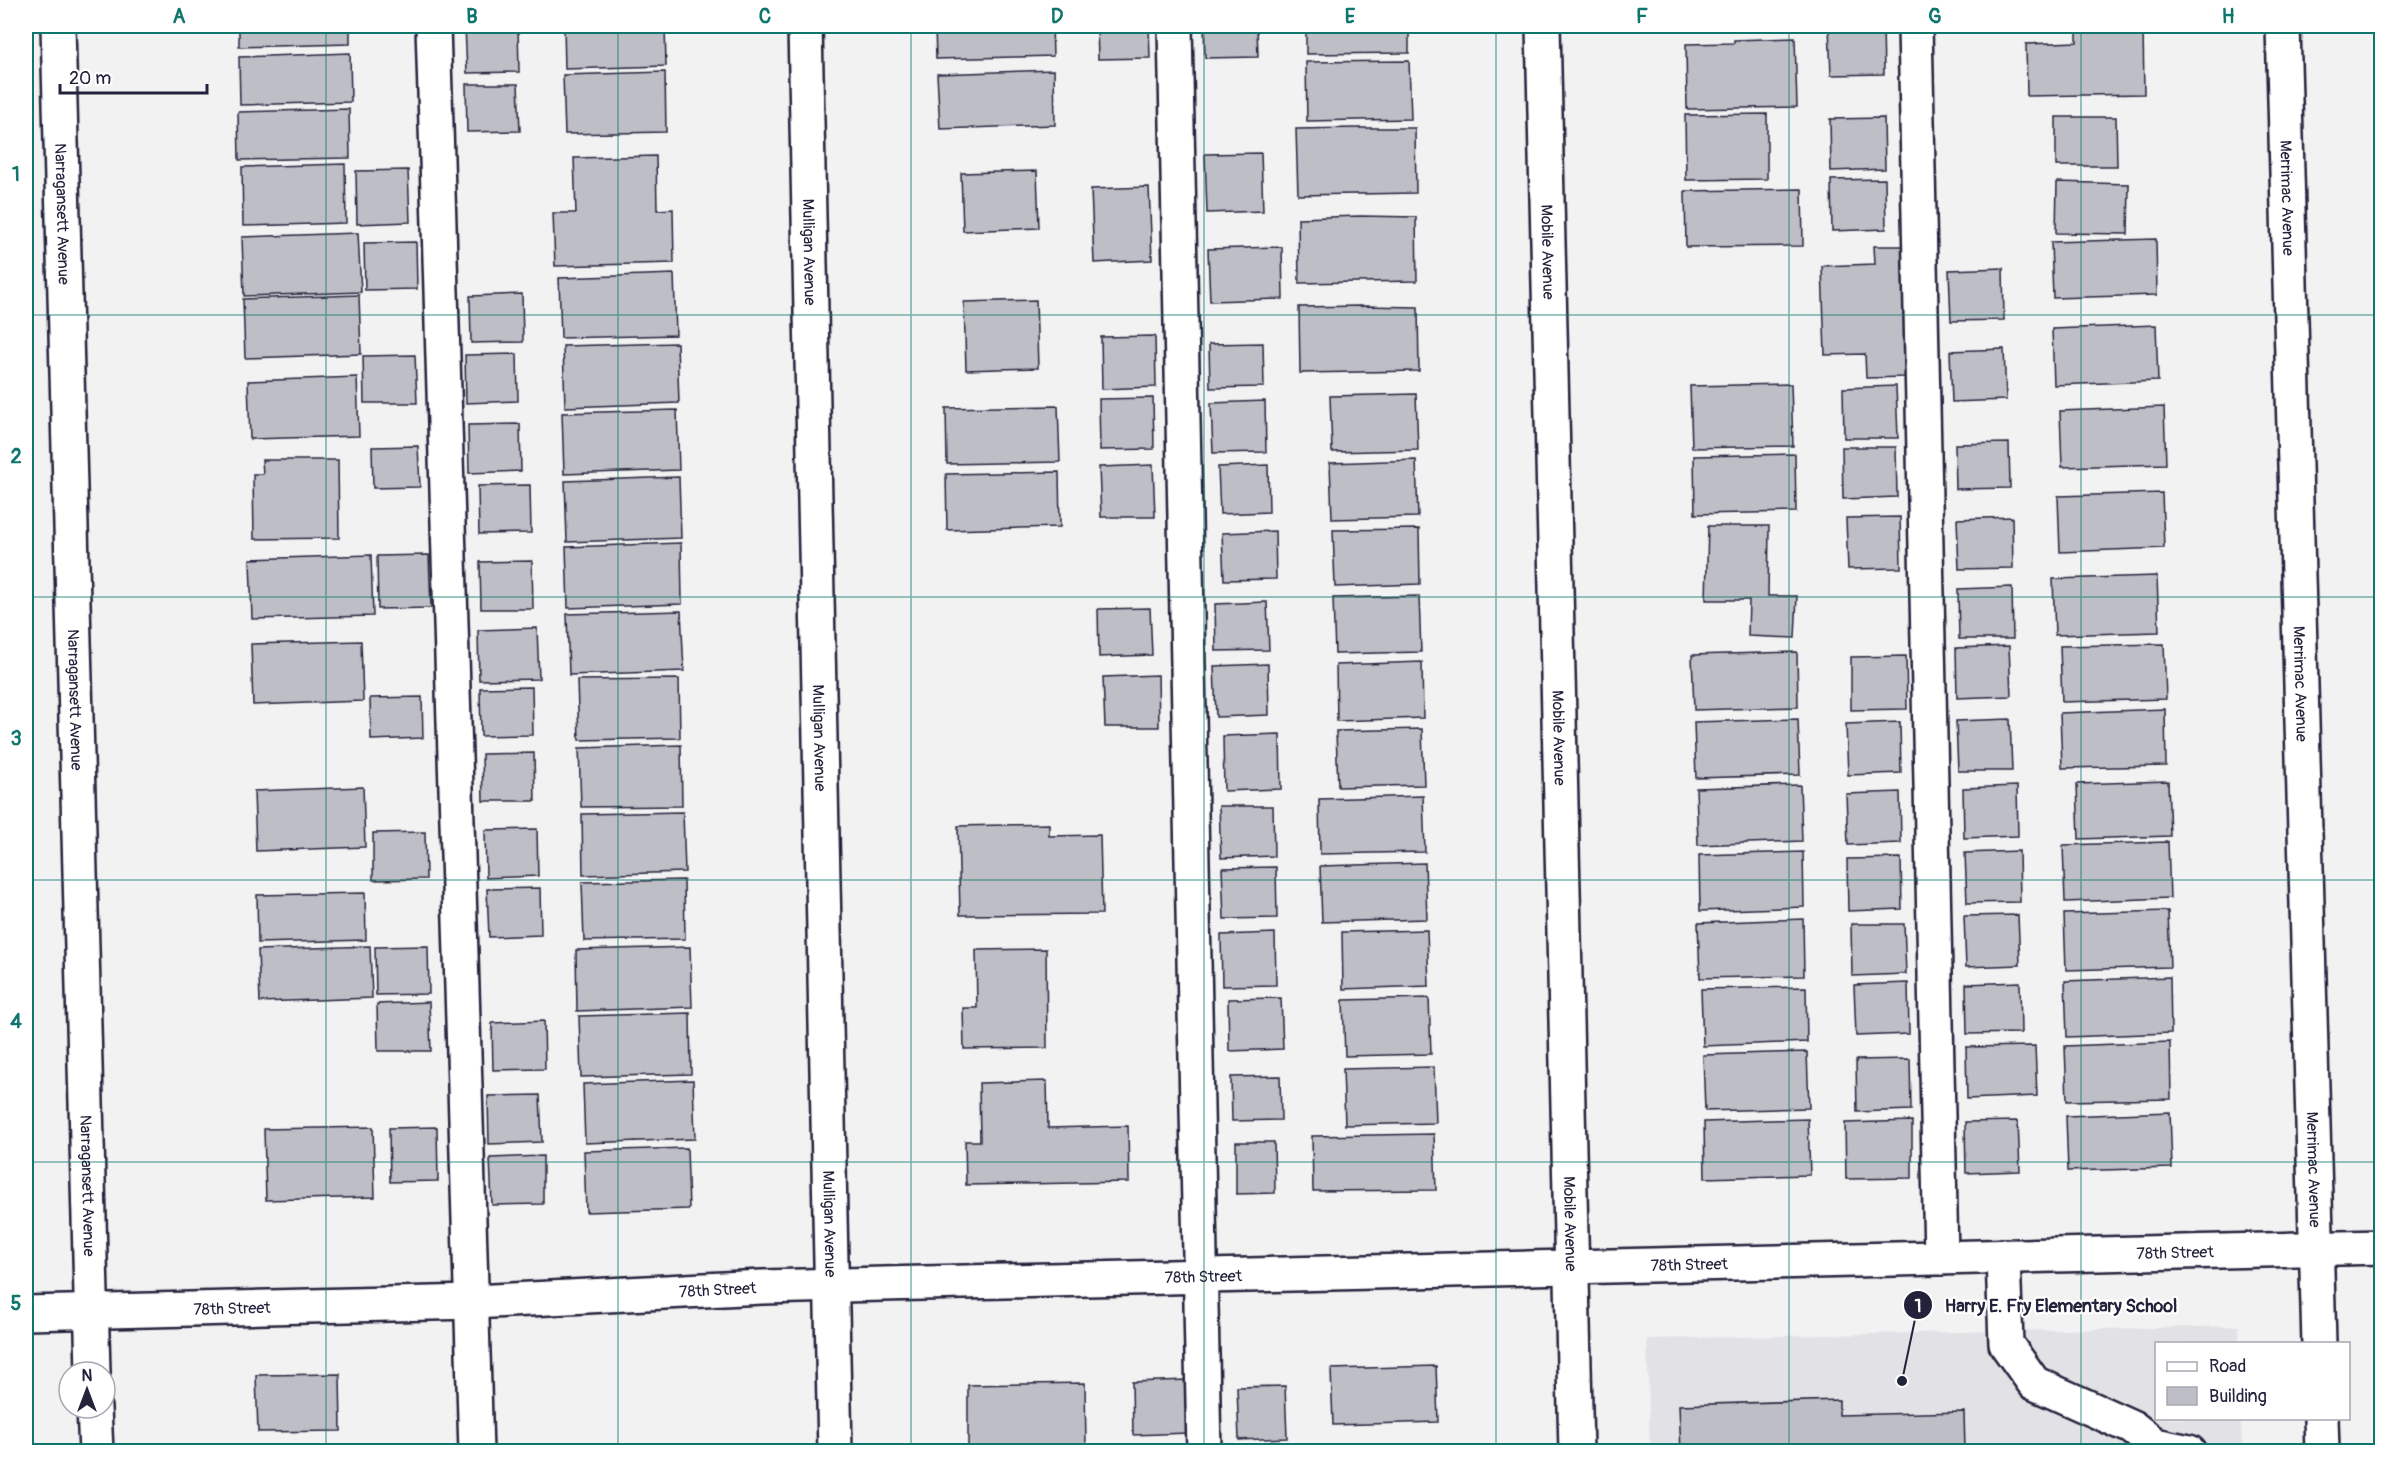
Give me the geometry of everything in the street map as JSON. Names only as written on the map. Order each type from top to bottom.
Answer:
[{"type":"street","name":"Narragansett Avenue","points":[[58,26],[93,1360]]},
{"type":"street","points":[[433,26],[476,1452]]},
{"type":"street","name":"Mulligan Avenue","points":[[805,26],[835,1452]]},
{"type":"street","points":[[1175,26],[1204,1452]]},
{"type":"street","name":"Mobile Avenue","points":[[1544,26],[1575,1452]]},
{"type":"street","points":[[1915,26],[1941,1258]]},
{"type":"street","name":"Merrimac Avenue","points":[[2283,26],[2319,1342]]},
{"type":"street","name":"78th Street","points":[[26,1312],[473,1302],[762,1287],[2382,1247]]},
{"type":"street","points":[[2003,1256],[2006,1344],[2034,1383],[2132,1427],[2155,1445],[2189,1452]]},
{"type":"street","points":[[95,1420],[96,1452]]},
{"type":"street","points":[[2321,1420],[2322,1452]]},
{"type":"shaded area","points":[[2239,1326],[2239,1342],[2155,1342],[2155,1420],[2241,1420],[2242,1451],[1650,1451],[1647,1339]]},
{"type":"building","points":[[239,26],[350,26],[350,44],[239,47]]},
{"type":"building","points":[[465,26],[518,26],[519,72],[467,73]]},
{"type":"building","points":[[564,26],[665,26],[666,66],[565,69]]},
{"type":"building","points":[[935,26],[1052,26],[1053,56],[936,59]]},
{"type":"building","points":[[1097,26],[1149,26],[1150,58],[1098,59]]},
{"type":"building","points":[[1204,26],[1257,26],[1258,57],[1205,58]]},
{"type":"building","points":[[1306,26],[1409,26],[1409,53],[1306,54]]},
{"type":"building","points":[[1829,26],[1883,26],[1884,74],[1831,75]]},
{"type":"building","points":[[2077,26],[2143,26],[2144,94],[2027,96],[2026,44],[2077,42]]},
{"type":"building","points":[[1795,38],[1797,107],[1687,109],[1686,44]]},
{"type":"building","points":[[350,53],[351,102],[240,105],[239,57]]},
{"type":"building","points":[[1409,61],[1411,119],[1307,121],[1306,62]]},
{"type":"building","points":[[1054,70],[1055,125],[940,129],[937,74]]},
{"type":"building","points":[[665,72],[666,132],[565,134],[563,75]]},
{"type":"building","points":[[466,84],[518,84],[520,131],[467,132]]},
{"type":"building","points":[[349,109],[350,158],[239,160],[238,112]]},
{"type":"building","points":[[1767,114],[1767,179],[1686,180],[1685,115]]},
{"type":"building","points":[[2056,117],[2116,117],[2117,166],[2056,166]]},
{"type":"building","points":[[1884,118],[1885,169],[1831,171],[1830,119]]},
{"type":"building","points":[[1415,128],[1416,193],[1298,195],[1296,129]]},
{"type":"building","points":[[1261,153],[1263,211],[1207,213],[1205,154]]},
{"type":"building","points":[[656,156],[657,210],[673,209],[674,263],[555,266],[553,213],[576,213],[574,158]]},
{"type":"building","points":[[345,164],[346,223],[243,226],[242,167]]},
{"type":"building","points":[[408,170],[410,222],[357,224],[356,171]]},
{"type":"building","points":[[1037,171],[1039,228],[963,231],[961,173]]},
{"type":"building","points":[[1885,179],[1886,229],[1832,231],[1831,180]]},
{"type":"building","points":[[2057,182],[2129,184],[2128,234],[2056,233]]},
{"type":"building","points":[[1149,187],[1152,260],[1094,263],[1091,189]]},
{"type":"building","points":[[1802,189],[1803,246],[1686,247],[1685,191]]},
{"type":"building","points":[[1416,217],[1417,281],[1299,283],[1298,218]]},
{"type":"building","points":[[358,233],[361,292],[244,296],[242,237]]},
{"type":"building","points":[[2156,239],[2157,295],[2053,298],[2051,242]]},
{"type":"building","points":[[416,242],[417,289],[365,290],[364,243]]},
{"type":"building","points":[[1874,246],[1902,246],[1905,377],[1866,378],[1865,354],[1825,355],[1822,266],[1875,264]]},
{"type":"building","points":[[1282,247],[1283,299],[1210,301],[1208,249]]},
{"type":"building","points":[[2003,268],[2004,320],[1951,321],[1949,270]]},
{"type":"building","points":[[674,274],[676,335],[561,338],[559,278]]},
{"type":"building","points":[[522,294],[523,342],[471,343],[470,296]]},
{"type":"building","points":[[359,295],[361,354],[245,358],[243,299]]},
{"type":"building","points":[[1036,300],[1038,368],[966,370],[964,302]]},
{"type":"building","points":[[1299,307],[1418,307],[1419,371],[1300,373]]},
{"type":"building","points":[[2156,325],[2158,381],[2054,385],[2052,329]]},
{"type":"building","points":[[1155,336],[1156,387],[1102,389],[1101,337]]},
{"type":"building","points":[[677,343],[679,403],[565,407],[563,346]]},
{"type":"building","points":[[1263,343],[1264,387],[1210,388],[1209,344]]},
{"type":"building","points":[[2004,349],[2006,400],[1952,402],[1950,351]]},
{"type":"building","points":[[517,354],[518,401],[466,403],[465,355]]},
{"type":"building","points":[[415,355],[417,403],[364,403],[363,356]]},
{"type":"building","points":[[357,377],[359,436],[250,439],[248,381]]},
{"type":"building","points":[[1791,384],[1793,446],[1692,448],[1690,386]]},
{"type":"building","points":[[1896,386],[1898,438],[1844,438],[1843,388]]},
{"type":"building","points":[[1416,394],[1418,450],[1332,452],[1330,396]]},
{"type":"building","points":[[1153,398],[1154,449],[1100,450],[1099,399]]},
{"type":"building","points":[[1265,401],[1266,452],[1213,453],[1211,403]]},
{"type":"building","points":[[1058,406],[1060,462],[947,464],[946,408]]},
{"type":"building","points":[[2164,407],[2166,464],[2062,467],[2060,411]]},
{"type":"building","points":[[677,410],[679,470],[564,474],[562,413]]},
{"type":"building","points":[[520,424],[521,471],[469,473],[468,425]]},
{"type":"building","points":[[2009,443],[2010,488],[1956,489],[1955,444]]},
{"type":"building","points":[[418,446],[420,487],[373,488],[372,447]]},
{"type":"building","points":[[1842,447],[1896,447],[1897,497],[1843,499]]},
{"type":"building","points":[[1795,454],[1796,512],[1695,514],[1694,456]]},
{"type":"building","points":[[262,460],[338,460],[339,538],[254,539],[253,474],[263,474]]},
{"type":"building","points":[[1416,460],[1418,517],[1332,519],[1330,463]]},
{"type":"building","points":[[1153,465],[1155,517],[1101,517],[1099,467]]},
{"type":"building","points":[[1268,465],[1269,512],[1220,514],[1218,467]]},
{"type":"building","points":[[1059,472],[1060,527],[947,530],[946,474]]},
{"type":"building","points":[[679,477],[681,538],[567,542],[565,481]]},
{"type":"building","points":[[530,485],[531,533],[479,534],[478,486]]},
{"type":"building","points":[[2162,493],[2164,548],[2060,552],[2058,496]]},
{"type":"building","points":[[1900,517],[1901,568],[1848,569],[1846,518]]},
{"type":"building","points":[[2012,517],[2013,568],[1959,569],[1957,519]]},
{"type":"building","points":[[1708,526],[1769,526],[1768,596],[1797,596],[1795,638],[1748,636],[1749,600],[1706,600]]},
{"type":"building","points":[[1419,529],[1420,584],[1335,587],[1333,530]]},
{"type":"building","points":[[1275,531],[1276,579],[1224,580],[1222,533]]},
{"type":"building","points":[[681,543],[682,604],[568,608],[566,547]]},
{"type":"building","points":[[371,555],[373,616],[252,619],[250,559]]},
{"type":"building","points":[[429,555],[431,608],[378,609],[377,556]]},
{"type":"building","points":[[532,561],[533,609],[481,609],[480,562]]},
{"type":"building","points":[[2157,576],[2159,632],[2055,635],[2053,579]]},
{"type":"building","points":[[2012,587],[2013,639],[1959,639],[1958,589]]},
{"type":"building","points":[[1419,596],[1421,652],[1335,654],[1333,598]]},
{"type":"building","points":[[1267,602],[1269,650],[1216,651],[1215,604]]},
{"type":"building","points":[[1150,608],[1152,655],[1099,657],[1098,609]]},
{"type":"building","points":[[681,611],[684,671],[569,675],[567,614]]},
{"type":"building","points":[[537,628],[539,679],[479,680],[478,630]]},
{"type":"building","points":[[361,641],[363,701],[253,705],[251,644]]},
{"type":"building","points":[[2164,644],[2166,699],[2062,702],[2060,646]]},
{"type":"building","points":[[2009,646],[2011,696],[1957,698],[1956,648]]},
{"type":"building","points":[[1797,652],[1798,707],[1694,710],[1692,655]]},
{"type":"building","points":[[1906,656],[1907,709],[1851,710],[1851,657]]},
{"type":"building","points":[[1422,662],[1423,718],[1337,721],[1336,665]]},
{"type":"building","points":[[1268,664],[1269,715],[1216,717],[1214,666]]},
{"type":"building","points":[[1158,675],[1159,727],[1105,727],[1103,677]]},
{"type":"building","points":[[679,679],[680,738],[579,740],[577,680]]},
{"type":"building","points":[[532,687],[533,735],[481,736],[480,688]]},
{"type":"building","points":[[422,697],[423,738],[371,740],[370,698]]},
{"type":"building","points":[[2165,709],[2166,766],[2062,768],[2060,713]]},
{"type":"building","points":[[1798,719],[1800,775],[1696,778],[1694,722]]},
{"type":"building","points":[[2010,719],[2012,771],[1958,771],[1956,721]]},
{"type":"building","points":[[1900,722],[1901,773],[1848,775],[1846,724]]},
{"type":"building","points":[[1422,729],[1424,785],[1338,787],[1336,731]]},
{"type":"building","points":[[1280,734],[1281,789],[1224,791],[1223,736]]},
{"type":"building","points":[[681,745],[682,806],[581,807],[579,748]]},
{"type":"building","points":[[534,753],[535,801],[483,801],[482,754]]},
{"type":"building","points":[[2168,781],[2170,836],[2079,839],[2077,784]]},
{"type":"building","points":[[1800,785],[1802,841],[1698,845],[1696,788]]},
{"type":"building","points":[[2017,786],[2018,836],[1964,838],[1963,788]]},
{"type":"building","points":[[363,787],[365,847],[256,851],[254,791]]},
{"type":"building","points":[[1900,792],[1901,843],[1848,845],[1846,794]]},
{"type":"building","points":[[1423,796],[1425,852],[1320,854],[1319,799]]},
{"type":"building","points":[[1219,806],[1273,806],[1274,856],[1221,858]]},
{"type":"building","points":[[683,812],[685,872],[583,875],[582,814]]},
{"type":"building","points":[[1049,824],[1049,836],[1100,835],[1102,914],[960,915],[958,826]]},
{"type":"building","points":[[537,829],[538,876],[486,878],[485,830]]},
{"type":"building","points":[[425,832],[426,879],[373,880],[373,833]]},
{"type":"building","points":[[2168,842],[2170,898],[2065,902],[2063,845]]},
{"type":"building","points":[[2019,851],[2020,902],[1967,903],[1965,853]]},
{"type":"building","points":[[1803,852],[1804,907],[1700,911],[1699,855]]},
{"type":"building","points":[[1901,858],[1902,909],[1848,911],[1847,859]]},
{"type":"building","points":[[1425,863],[1427,919],[1322,922],[1320,866]]},
{"type":"building","points":[[1276,867],[1277,918],[1224,919],[1222,868]]},
{"type":"building","points":[[684,880],[685,939],[584,941],[582,882]]},
{"type":"building","points":[[540,888],[541,935],[489,937],[487,889]]},
{"type":"building","points":[[365,893],[366,940],[258,943],[257,895]]},
{"type":"building","points":[[2168,911],[2170,967],[2066,970],[2064,914]]},
{"type":"building","points":[[2018,915],[2020,965],[1966,967],[1964,916]]},
{"type":"building","points":[[1803,919],[1804,976],[1700,978],[1698,923]]},
{"type":"building","points":[[1851,924],[1904,924],[1906,974],[1852,976]]},
{"type":"building","points":[[1427,930],[1429,986],[1343,989],[1342,932]]},
{"type":"building","points":[[1275,933],[1276,985],[1222,986],[1221,935]]},
{"type":"building","points":[[370,946],[372,998],[260,1002],[258,950]]},
{"type":"building","points":[[428,946],[429,994],[376,995],[375,947]]},
{"type":"building","points":[[690,947],[692,1007],[577,1011],[576,950]]},
{"type":"building","points":[[1046,949],[1047,1048],[964,1049],[963,1008],[977,1008],[976,950]]},
{"type":"building","points":[[2170,977],[2171,1033],[2067,1037],[2065,981]]},
{"type":"building","points":[[2020,982],[2021,1033],[1967,1034],[1966,984]]},
{"type":"building","points":[[1908,983],[1909,1034],[1856,1036],[1854,985]]},
{"type":"building","points":[[1806,987],[1807,1042],[1703,1046],[1701,989]]},
{"type":"building","points":[[1281,998],[1283,1049],[1229,1051],[1228,999]]},
{"type":"building","points":[[1429,998],[1431,1054],[1345,1056],[1343,1000]]},
{"type":"building","points":[[429,1002],[431,1051],[378,1051],[377,1004]]},
{"type":"building","points":[[690,1013],[691,1074],[581,1077],[579,1016]]},
{"type":"building","points":[[544,1021],[545,1069],[493,1070],[492,1023]]},
{"type":"building","points":[[2170,1042],[2171,1099],[2067,1101],[2065,1046]]},
{"type":"building","points":[[2035,1046],[2037,1096],[1967,1099],[1966,1047]]},
{"type":"building","points":[[1807,1052],[1809,1108],[1705,1111],[1703,1055]]},
{"type":"building","points":[[1910,1059],[1911,1110],[1857,1112],[1856,1060]]},
{"type":"building","points":[[1434,1067],[1436,1123],[1345,1125],[1343,1069]]},
{"type":"building","points":[[1280,1076],[1281,1120],[1232,1121],[1231,1077]]},
{"type":"building","points":[[693,1080],[695,1139],[585,1143],[583,1084]]},
{"type":"building","points":[[1047,1081],[1048,1128],[1128,1126],[1129,1182],[966,1185],[965,1141],[980,1141],[979,1083]]},
{"type":"building","points":[[540,1095],[542,1142],[489,1144],[488,1096]]},
{"type":"building","points":[[2170,1112],[2172,1168],[2068,1171],[2066,1116]]},
{"type":"building","points":[[1808,1119],[1810,1175],[1705,1178],[1704,1122]]},
{"type":"building","points":[[1912,1121],[1912,1178],[1846,1179],[1845,1123]]},
{"type":"building","points":[[2018,1121],[2020,1171],[1966,1173],[1965,1122]]},
{"type":"building","points":[[373,1127],[375,1197],[266,1200],[264,1129]]},
{"type":"building","points":[[437,1127],[438,1181],[390,1182],[389,1128]]},
{"type":"building","points":[[1434,1134],[1436,1190],[1313,1191],[1312,1136]]},
{"type":"building","points":[[1236,1142],[1274,1142],[1275,1193],[1236,1194]]},
{"type":"building","points":[[687,1148],[689,1209],[586,1212],[584,1151]]},
{"type":"building","points":[[543,1156],[543,1204],[492,1205],[490,1158]]},
{"type":"building","points":[[1436,1366],[1438,1422],[1333,1425],[1331,1369]]},
{"type":"building","points":[[340,1374],[341,1431],[258,1432],[256,1375]]},
{"type":"building","points":[[1187,1380],[1188,1433],[1133,1435],[1132,1382]]},
{"type":"building","points":[[1085,1383],[1086,1447],[968,1449],[968,1385]]},
{"type":"building","points":[[1285,1386],[1287,1438],[1239,1440],[1237,1387]]},
{"type":"building","points":[[1839,1400],[1839,1415],[1964,1412],[1965,1452],[1681,1452],[1679,1405]]},
{"type":"building","points":[[1288,1448],[1288,1452],[1233,1452],[1233,1449]]},
{"type":"place","name":"Harry E. Fry Elementary School","points":[[1902,1381]]}]
